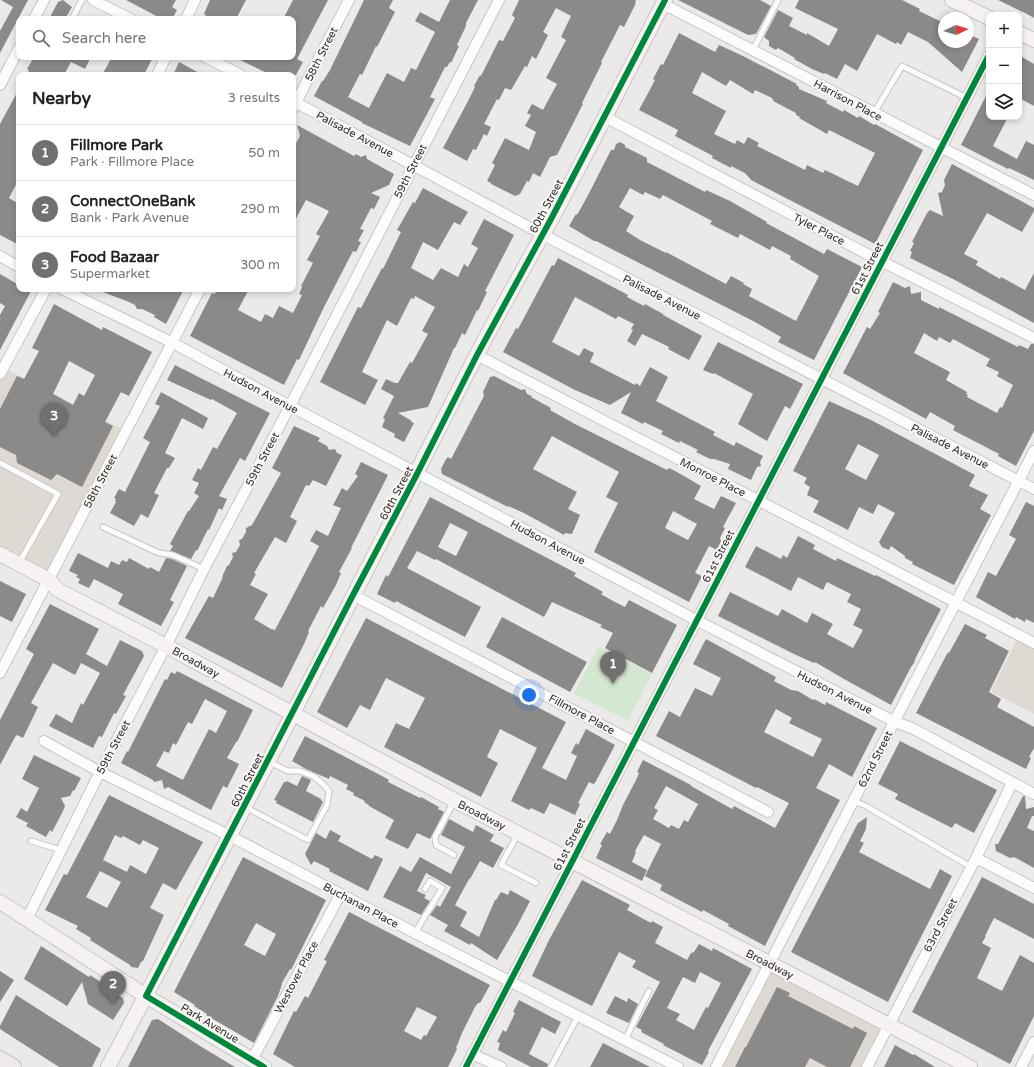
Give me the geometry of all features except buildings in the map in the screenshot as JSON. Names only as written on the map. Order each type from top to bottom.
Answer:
[{"type":"main road","points":[[0,1059],[13,1067]]},
{"type":"street","points":[[36,16],[44,0]]},
{"type":"street","points":[[93,0],[125,16]]},
{"type":"street","points":[[188,16],[196,0]]},
{"type":"street","name":"58th Street","points":[[296,100],[349,0]]},
{"type":"street","name":"59th Street","points":[[27,918],[204,569],[290,406],[499,0]]},
{"type":"street","points":[[952,0],[986,17]]},
{"type":"street","name":"Harrison Place","points":[[664,2],[874,114],[1034,195]]},
{"type":"street","name":"60th Street","points":[[108,1067],[230,836],[477,355],[605,117],[664,2]]},
{"type":"street","points":[[1022,34],[1034,40]]},
{"type":"street","points":[[0,85],[16,54]]},
{"type":"street","points":[[158,72],[164,60]]},
{"type":"street","points":[[211,60],[235,72]]},
{"type":"street","name":"61st Street","points":[[466,1067],[986,61]]},
{"type":"street","name":"Palisade Avenue","points":[[296,105],[1034,489]]},
{"type":"street","name":"Tyler Place","points":[[605,117],[1034,338]]},
{"type":"street","points":[[0,256],[16,264]]},
{"type":"street","points":[[0,374],[44,292]]},
{"type":"street","name":"Hudson Avenue","points":[[68,292],[173,343],[417,474],[894,722],[912,728],[1034,794]]},
{"type":"street","name":"58th Street","points":[[0,673],[198,292]]},
{"type":"street","name":"Monroe Place","points":[[477,355],[1034,642]]},
{"type":"street","name":"62nd Street","points":[[716,1067],[1034,451]]},
{"type":"street","name":"Broadway","points":[[0,554],[49,580],[58,590],[454,800],[970,1067]]},
{"type":"street","name":"Fillmore Place","points":[[353,595],[768,812]]},
{"type":"street","name":"Buchanan Place","points":[[44,741],[100,772],[230,836],[340,895],[678,1067]]},
{"type":"street","name":"63rd Street","points":[[867,1067],[974,862],[1012,783]]},
{"type":"street","points":[[974,862],[1034,888]]},
{"type":"street","name":"Westover Place","points":[[258,1064],[340,895]]},
{"type":"street","name":"Park Avenue","points":[[0,902],[146,996],[258,1064]]},
{"type":"street","points":[[1021,1067],[1034,1042]]},
{"type":"street","points":[[472,1054],[501,1067]]},
{"type":"lane","points":[[74,16],[82,0]]},
{"type":"lane","points":[[752,50],[778,0]]},
{"type":"lane","points":[[874,114],[902,66],[967,98]]},
{"type":"lane","points":[[0,462],[58,494],[18,564]]},
{"type":"lane","points":[[103,527],[158,553],[173,555],[204,569]]},
{"type":"lane","points":[[244,807],[308,840],[327,805],[329,791],[313,776],[300,771],[288,771],[268,762]]},
{"type":"lane","points":[[454,800],[435,837],[436,846],[454,855]]},
{"type":"lane","points":[[854,801],[974,862]]},
{"type":"lane","points":[[519,834],[501,865],[536,883]]},
{"type":"lane","points":[[31,841],[61,850]]},
{"type":"lane","points":[[415,933],[442,888],[430,881],[425,889]]},
{"type":"lane","points":[[625,1040],[649,991]]},
{"type":"lane","points":[[551,1067],[578,1016]]},
{"type":"shaded area","points":[[4,368],[124,430],[49,580],[0,557],[0,376]]},
{"type":"shaded area","points":[[1019,635],[1034,643],[1034,714],[991,692]]},
{"type":"shaded area","points":[[770,965],[886,1025],[865,1067],[717,1067]]},
{"type":"green space","points":[[598,646],[652,674],[628,720],[574,694]]},
{"type":"cycle path","points":[[264,1067],[146,996],[417,474],[477,355],[550,221],[665,0]]},
{"type":"cycle path","points":[[466,1067],[986,61]]},
{"type":"place","name":"Food Bazaar","points":[[54,436]]},
{"type":"place","name":"Fillmore Park","points":[[613,684]]},
{"type":"place","name":"ConnectOneBank","points":[[113,1004]]}]
